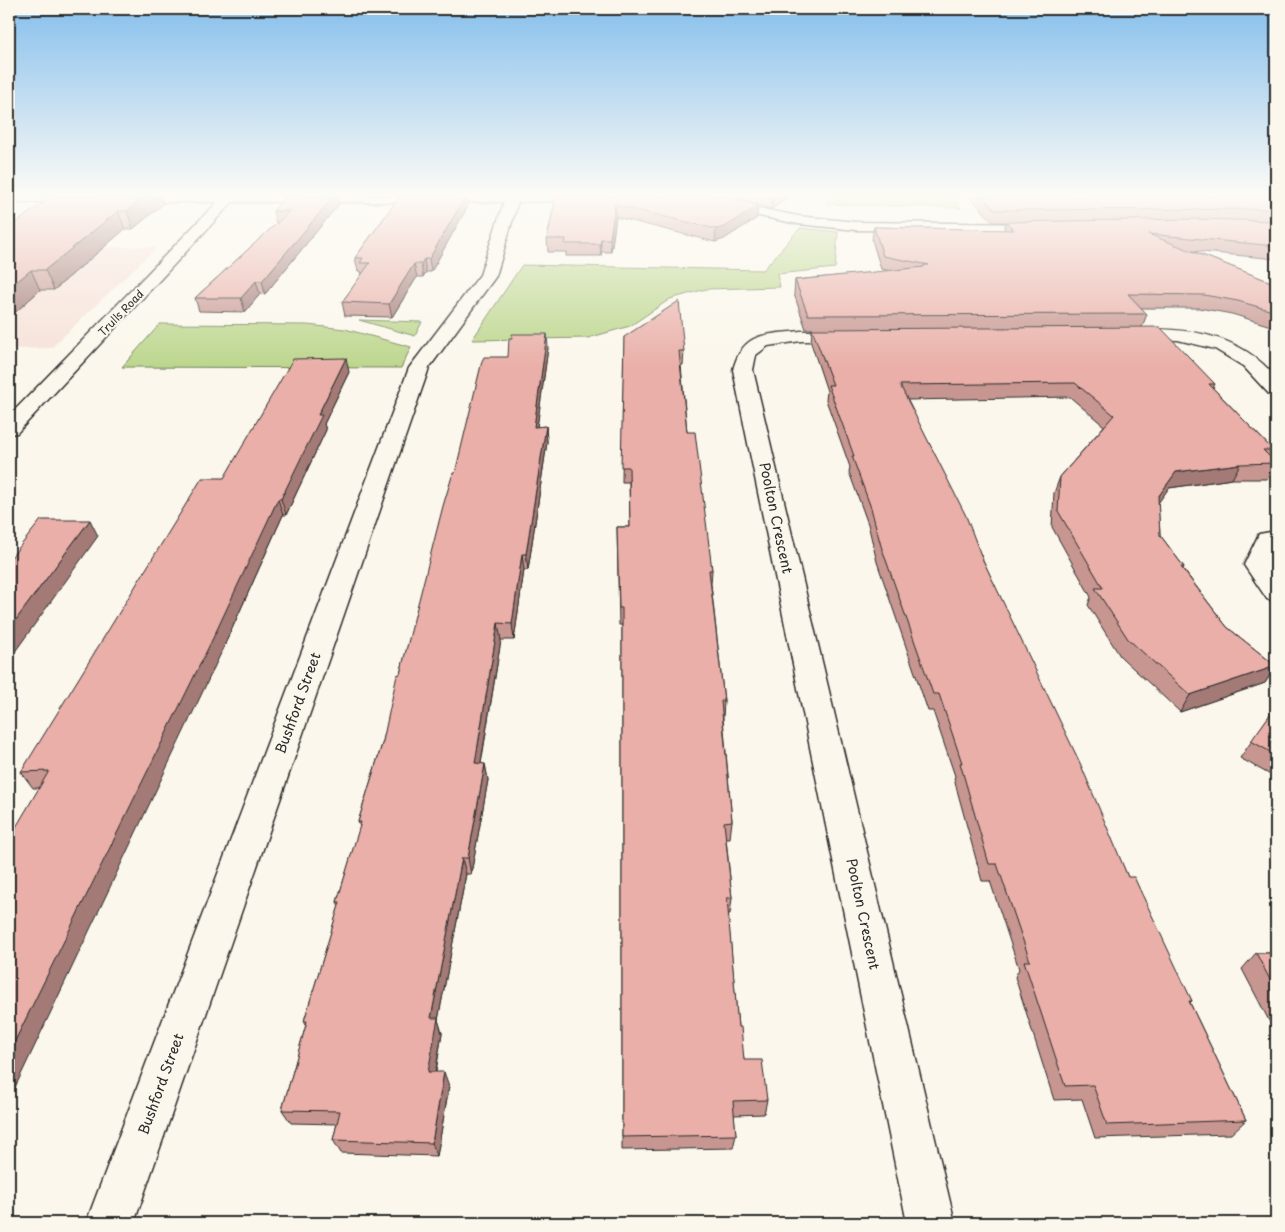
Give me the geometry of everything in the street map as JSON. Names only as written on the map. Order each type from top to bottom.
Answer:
[{"type":"street","name":"Trulls Road","points":[[9,428],[177,253]]},
{"type":"street","name":"Bushford Street","points":[[110,1223],[419,368],[488,276],[495,253]]},
{"type":"street","points":[[1101,334],[1181,334],[1223,343],[1251,362],[1276,390]]},
{"type":"street","name":"Poolton Crescent","points":[[871,336],[801,336],[763,341],[747,353],[743,370],[931,1223]]},
{"type":"street","points":[[1276,538],[1268,539],[1258,566],[1276,594]]},
{"type":"shaded area","points":[[9,253],[150,253],[51,348],[9,349]]},
{"type":"green space","points":[[778,253],[836,253],[835,268],[777,274],[780,287],[706,289],[670,299],[630,326],[588,338],[472,340],[522,265],[763,270]]},
{"type":"green space","points":[[359,320],[422,322],[415,336]]},
{"type":"green space","points":[[160,324],[307,325],[345,329],[411,347],[401,368],[122,367]]},
{"type":"building","points":[[9,253],[65,253],[45,270],[31,270],[9,288]]},
{"type":"building","points":[[244,253],[285,253],[262,281],[256,281],[241,298],[195,298]]},
{"type":"building","points":[[358,253],[432,253],[429,259],[424,259],[421,264],[414,264],[389,304],[342,302],[370,263],[360,263],[363,258],[355,258]]},
{"type":"building","points":[[882,253],[1198,253],[1276,284],[1276,312],[1238,301],[1204,295],[1128,294],[1147,314],[808,315],[795,280],[929,265],[883,256]]},
{"type":"building","points":[[679,301],[684,351],[679,351],[687,432],[695,432],[712,570],[709,570],[724,701],[721,701],[732,821],[724,822],[732,898],[727,898],[738,1027],[741,1027],[744,1060],[762,1060],[767,1100],[733,1101],[736,1135],[622,1137],[622,608],[619,608],[617,527],[630,527],[629,467],[621,467],[624,337]]},
{"type":"building","points":[[1160,327],[1215,384],[1209,384],[1273,450],[1263,450],[1276,463],[1240,464],[1176,472],[1158,497],[1160,535],[1184,567],[1181,567],[1227,627],[1276,666],[1190,695],[1128,639],[1095,588],[1103,588],[1058,511],[1060,477],[1114,415],[1075,383],[900,385],[966,516],[982,558],[1080,763],[1128,877],[1134,877],[1192,1001],[1189,1001],[1246,1120],[1107,1125],[1093,1085],[1065,1086],[1024,961],[1030,961],[997,864],[989,864],[960,763],[962,763],[939,694],[933,694],[881,546],[871,508],[852,456],[854,456],[828,385],[833,385],[812,329]]},
{"type":"building","points":[[512,334],[547,334],[534,427],[546,426],[526,554],[522,554],[512,624],[498,623],[475,763],[485,764],[468,858],[462,858],[431,1018],[438,1018],[428,1072],[444,1072],[432,1143],[333,1140],[340,1111],[282,1110],[307,1021],[304,1021],[340,902],[337,902],[361,822],[358,822],[383,741],[397,675],[400,674],[443,506],[453,473],[455,473],[482,361],[484,357],[508,357],[509,338],[512,338]]},
{"type":"building","points":[[346,358],[318,415],[322,415],[281,499],[278,499],[215,634],[9,1053],[9,839],[49,771],[21,772],[202,478],[224,478],[293,359]]},
{"type":"building","points":[[41,520],[90,520],[9,629],[9,560]]},
{"type":"building","points":[[1276,706],[1276,755],[1251,741]]},
{"type":"building","points":[[1256,953],[1276,953],[1276,991]]}]
